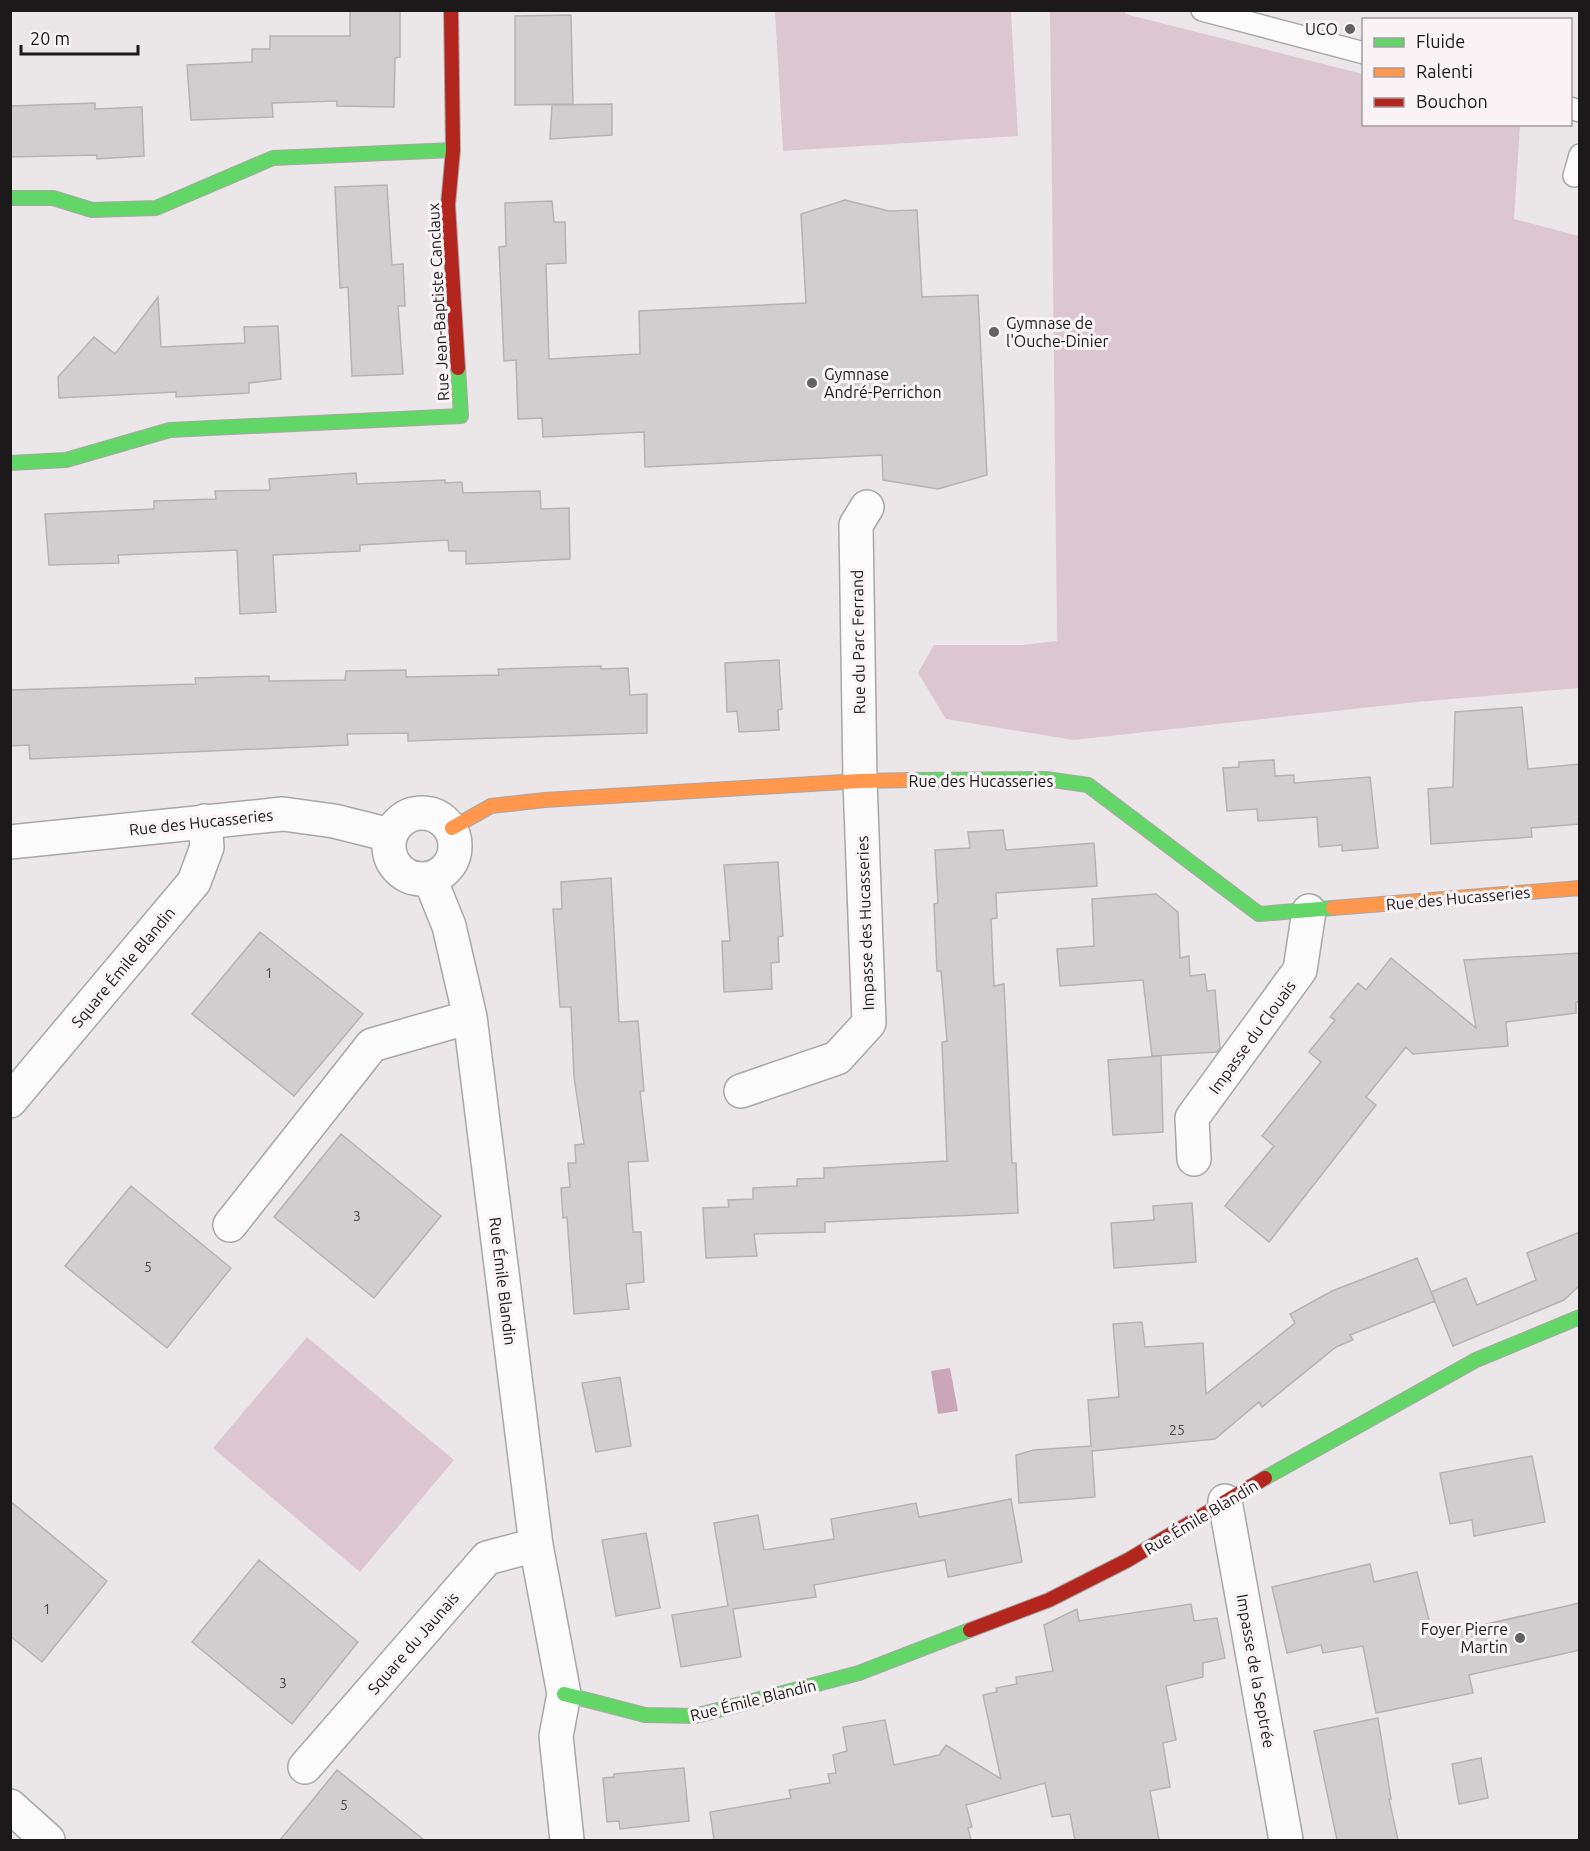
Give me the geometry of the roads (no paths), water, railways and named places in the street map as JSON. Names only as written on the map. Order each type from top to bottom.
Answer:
[{"type":"street","points":[[10,198],[53,198],[92,210],[156,208],[273,158],[453,150],[451,10]]},
{"type":"street","name":"Rue Jean-Baptiste Canclaux","points":[[10,463],[66,460],[170,430],[407,421],[461,416],[447,205],[453,150]]},
{"type":"street","name":"Rue du Parc Ferrand","points":[[860,781],[856,525],[867,507]]},
{"type":"street","name":"Rue des Hucasseries","points":[[452,828],[491,806],[524,802],[860,781],[1046,779],[1088,785],[1259,914],[1580,888]]},
{"type":"street","name":"Impasse des Hucasseries","points":[[741,1091],[837,1058],[869,1023],[860,781]]},
{"type":"street","points":[[426,813],[440,818],[452,828],[456,843],[452,862],[440,875],[430,879],[410,878],[395,867],[389,851],[390,835],[400,820],[412,814],[426,813]]},
{"type":"street","name":"Rue des Hucasseries","points":[[10,842],[283,814],[334,821],[390,835]]},
{"type":"street","name":"Square Émile Blandin","points":[[10,1101],[194,882],[207,847],[205,821]]},
{"type":"street","name":"Rue Émile Blandin","points":[[430,879],[449,926],[470,1017],[536,1545],[564,1694],[618,1710],[668,1719],[695,1716],[859,1673],[1048,1600],[1128,1560],[1225,1501],[1476,1360],[1580,1317]]},
{"type":"street","name":"Impasse du Clouais","points":[[1194,1159],[1192,1118],[1300,970],[1309,911]]},
{"type":"street","points":[[230,1225],[372,1045],[470,1017]]},
{"type":"street","name":"Impasse de la Septrée","points":[[1225,1501],[1286,1840]]},
{"type":"street","name":"Square du Jaunais","points":[[305,1767],[487,1558],[536,1545]]},
{"type":"street","points":[[564,1694],[556,1736],[567,1840]]},
{"type":"street","points":[[10,1806],[48,1840]]},
{"type":"lane","points":[[1202,10],[1362,52]]},
{"type":"place","name":"UCO","points":[[1350,29]]},
{"type":"place","name":"Gymnase de l'Ouche-Dinier","points":[[994,332]]},
{"type":"place","name":"Gymnase André-Perrichon","points":[[812,383]]},
{"type":"place","name":"Foyer Pierre Martin","points":[[1520,1638]]}]
